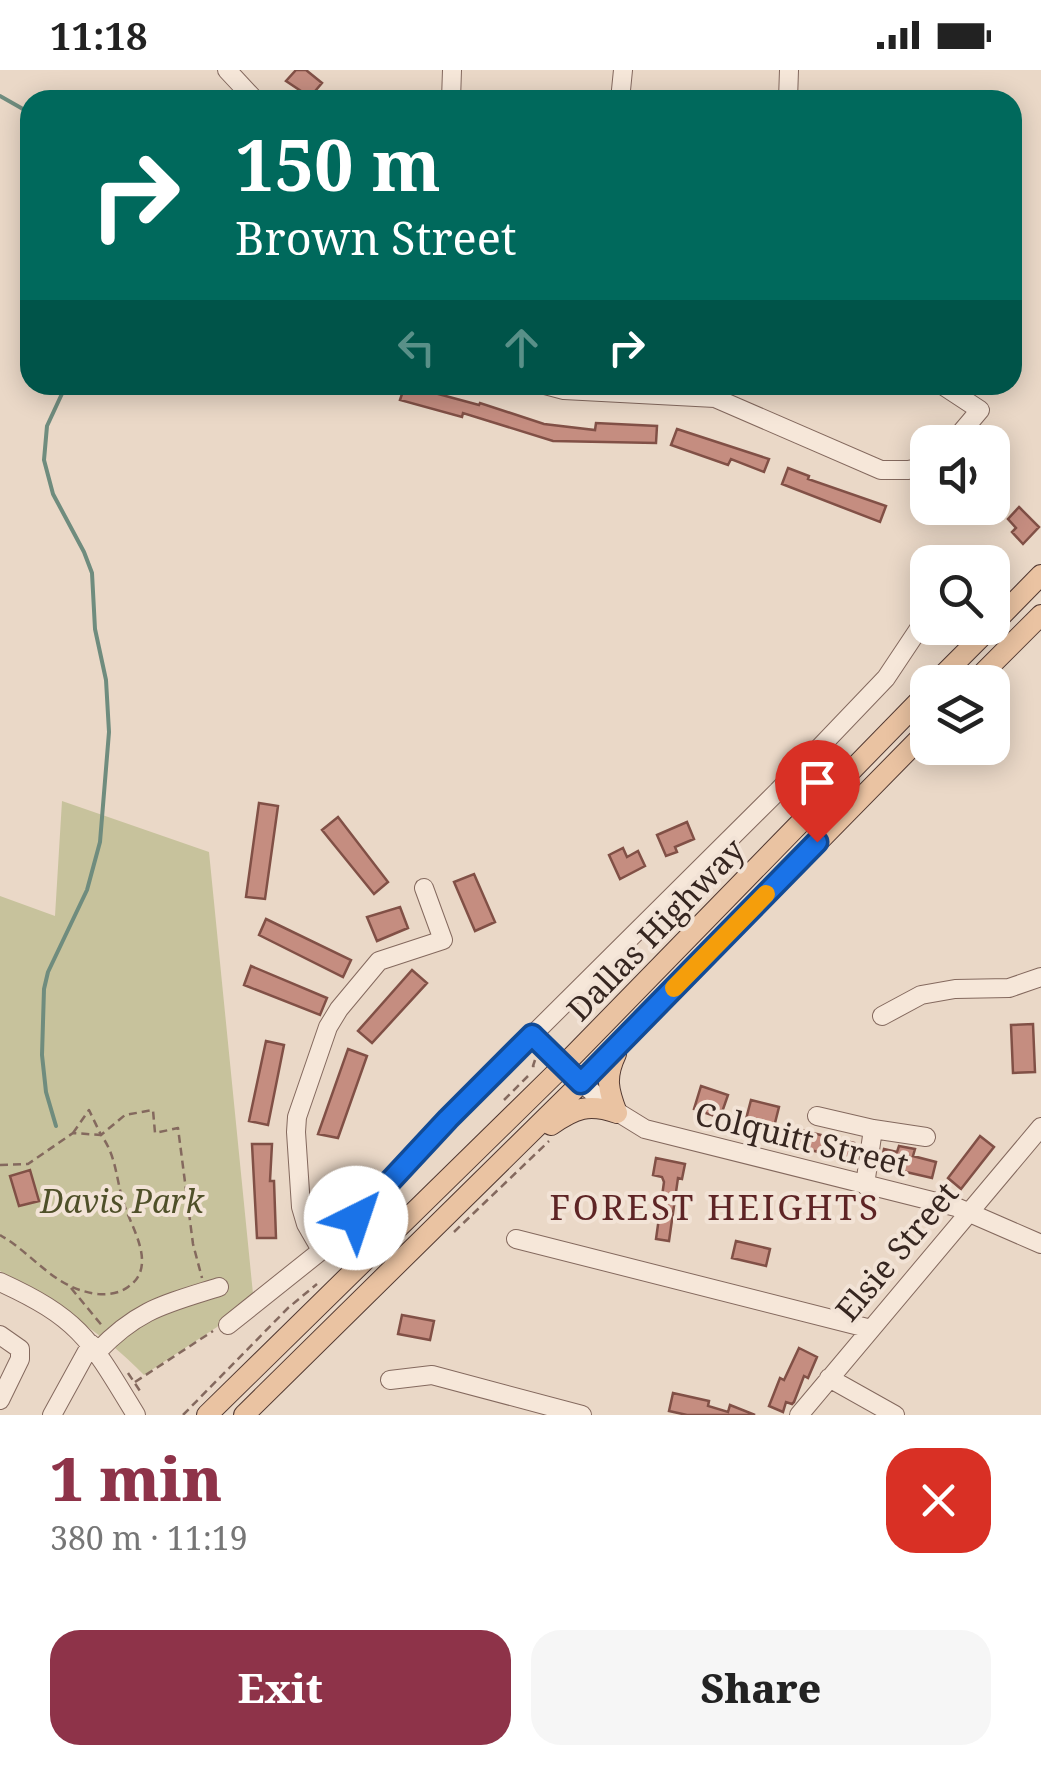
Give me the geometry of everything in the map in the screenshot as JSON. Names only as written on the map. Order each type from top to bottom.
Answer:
[{"type":"main road","points":[[1010,607],[1041,575]]},
{"type":"main road","points":[[991,665],[1041,615]]},
{"type":"main road","points":[[953,665],[972,645]]},
{"type":"main road","name":"Dallas Highway","points":[[208,1415],[564,1066],[910,710]]},
{"type":"main road","name":"Dallas Highway","points":[[244,1415],[581,1083],[910,748]]},
{"type":"main road","points":[[618,1114],[609,1092],[608,1076],[624,1038]]},
{"type":"main road","points":[[508,1155],[573,1110],[591,1107],[618,1114]]},
{"type":"street","points":[[227,70],[246,90]]},
{"type":"street","points":[[658,395],[715,398],[882,470],[910,468]]},
{"type":"street","points":[[957,395],[980,410],[967,425]]},
{"type":"street","points":[[223,1325],[346,1230],[532,1035],[778,791],[886,678],[910,642]]},
{"type":"street","points":[[321,1250],[302,1208],[297,1116],[328,1027],[339,1009],[384,957],[443,940],[424,888]]},
{"type":"street","points":[[882,1016],[921,995],[954,989],[1009,988],[1041,976]]},
{"type":"street","name":"Colquitt Street","points":[[532,1035],[618,1114],[663,1135],[968,1211],[1041,1244]]},
{"type":"street","points":[[817,1116],[926,1137]]},
{"type":"street","name":"Elsie Street","points":[[799,1415],[1041,1127]]},
{"type":"street","points":[[864,1184],[873,1129]]},
{"type":"street","points":[[516,1239],[871,1328]]},
{"type":"street","points":[[0,1282],[60,1312],[94,1348],[136,1415]]},
{"type":"street","points":[[52,1415],[94,1348],[134,1318],[164,1303],[212,1289]]},
{"type":"street","points":[[0,1336],[20,1349],[20,1359],[0,1400]]},
{"type":"street","points":[[390,1380],[432,1375],[582,1415]]},
{"type":"street","points":[[828,1378],[894,1415]]},
{"type":"path","points":[[535,1060],[533,1066],[538,1066]]},
{"type":"path","points":[[0,1164],[28,1164],[74,1133],[88,1110],[111,1148],[124,1202],[142,1248],[142,1264],[131,1285],[112,1294],[100,1294],[49,1276],[21,1247],[0,1235]]},
{"type":"path","points":[[74,1133],[101,1135],[126,1114],[153,1110],[155,1133],[178,1128],[193,1244],[212,1289]]},
{"type":"path","points":[[446,1238],[476,1214],[555,1135]]},
{"type":"path","points":[[134,1382],[223,1325]]},
{"type":"green space","name":"Davis Park","points":[[62,801],[209,852],[253,1294],[217,1327],[144,1375],[93,1331],[0,1271],[0,896],[55,916]]},
{"type":"building","points":[[296,70],[306,70],[322,83],[316,90],[300,90],[286,81]]},
{"type":"building","points":[[402,395],[442,395],[544,424],[595,430],[596,423],[657,426],[656,443],[553,441],[463,413],[462,417],[400,400]]},
{"type":"building","points":[[677,429],[769,459],[764,472],[731,459],[728,465],[671,445]]},
{"type":"building","points":[[788,468],[809,476],[808,479],[886,506],[880,522],[782,484]]},
{"type":"building","points":[[1019,507],[1039,527],[1023,544],[1012,532],[1016,528],[1010,517]]},
{"type":"building","points":[[259,803],[278,806],[265,899],[246,897]]},
{"type":"building","points":[[338,817],[388,882],[374,894],[322,830]]},
{"type":"building","points":[[687,822],[694,839],[675,847],[677,852],[666,856],[657,835]]},
{"type":"building","points":[[623,848],[627,857],[638,851],[645,866],[620,879],[609,855]]},
{"type":"building","points":[[474,874],[495,922],[475,931],[454,882]]},
{"type":"building","points":[[400,907],[408,928],[377,941],[367,917]]},
{"type":"building","points":[[266,919],[351,960],[343,977],[259,935]]},
{"type":"building","points":[[251,966],[327,998],[320,1015],[244,985]]},
{"type":"building","points":[[412,970],[427,983],[372,1043],[358,1031]]},
{"type":"building","points":[[1033,1024],[1035,1072],[1013,1073],[1011,1025]]},
{"type":"building","points":[[266,1041],[284,1045],[268,1125],[249,1121]]},
{"type":"building","points":[[348,1049],[367,1056],[338,1138],[318,1134]]},
{"type":"building","points":[[701,1086],[728,1095],[720,1118],[694,1109]]},
{"type":"building","points":[[751,1100],[779,1107],[773,1131],[745,1123]]},
{"type":"building","points":[[796,1129],[854,1143],[850,1159],[792,1146]]},
{"type":"building","points":[[980,1136],[994,1147],[961,1189],[948,1178]]},
{"type":"building","points":[[252,1144],[272,1144],[270,1181],[274,1181],[276,1238],[257,1238]]},
{"type":"building","points":[[899,1146],[915,1149],[913,1156],[936,1162],[932,1178],[880,1166],[884,1149],[897,1152]]},
{"type":"building","points":[[656,1158],[685,1164],[682,1179],[678,1178],[669,1241],[656,1239],[664,1182],[662,1177],[653,1175]]},
{"type":"building","points":[[30,1170],[39,1201],[19,1206],[10,1176]]},
{"type":"building","points":[[736,1241],[770,1249],[766,1266],[732,1258]]},
{"type":"building","points":[[402,1315],[434,1321],[430,1340],[398,1334]]},
{"type":"building","points":[[799,1348],[817,1357],[794,1402],[786,1402],[783,1412],[769,1406],[780,1378],[784,1380]]},
{"type":"building","points":[[673,1393],[709,1401],[708,1406],[728,1412],[730,1405],[755,1415],[687,1415],[669,1411]]},
{"type":"waterway","points":[[0,96],[20,107]]},
{"type":"waterway","points":[[56,1126],[46,1092],[42,1055],[44,989],[48,972],[87,890],[100,842],[109,732],[92,573],[53,494],[44,460],[47,426],[61,395]]},
{"type":"slow traffic","points":[[674,988],[766,894]]},
{"type":"district","name":"FOREST HEIGHTS","points":[[715,1206]]},
{"type":"route","points":[[356,1218],[532,1035],[581,1083],[817,842]]}]
